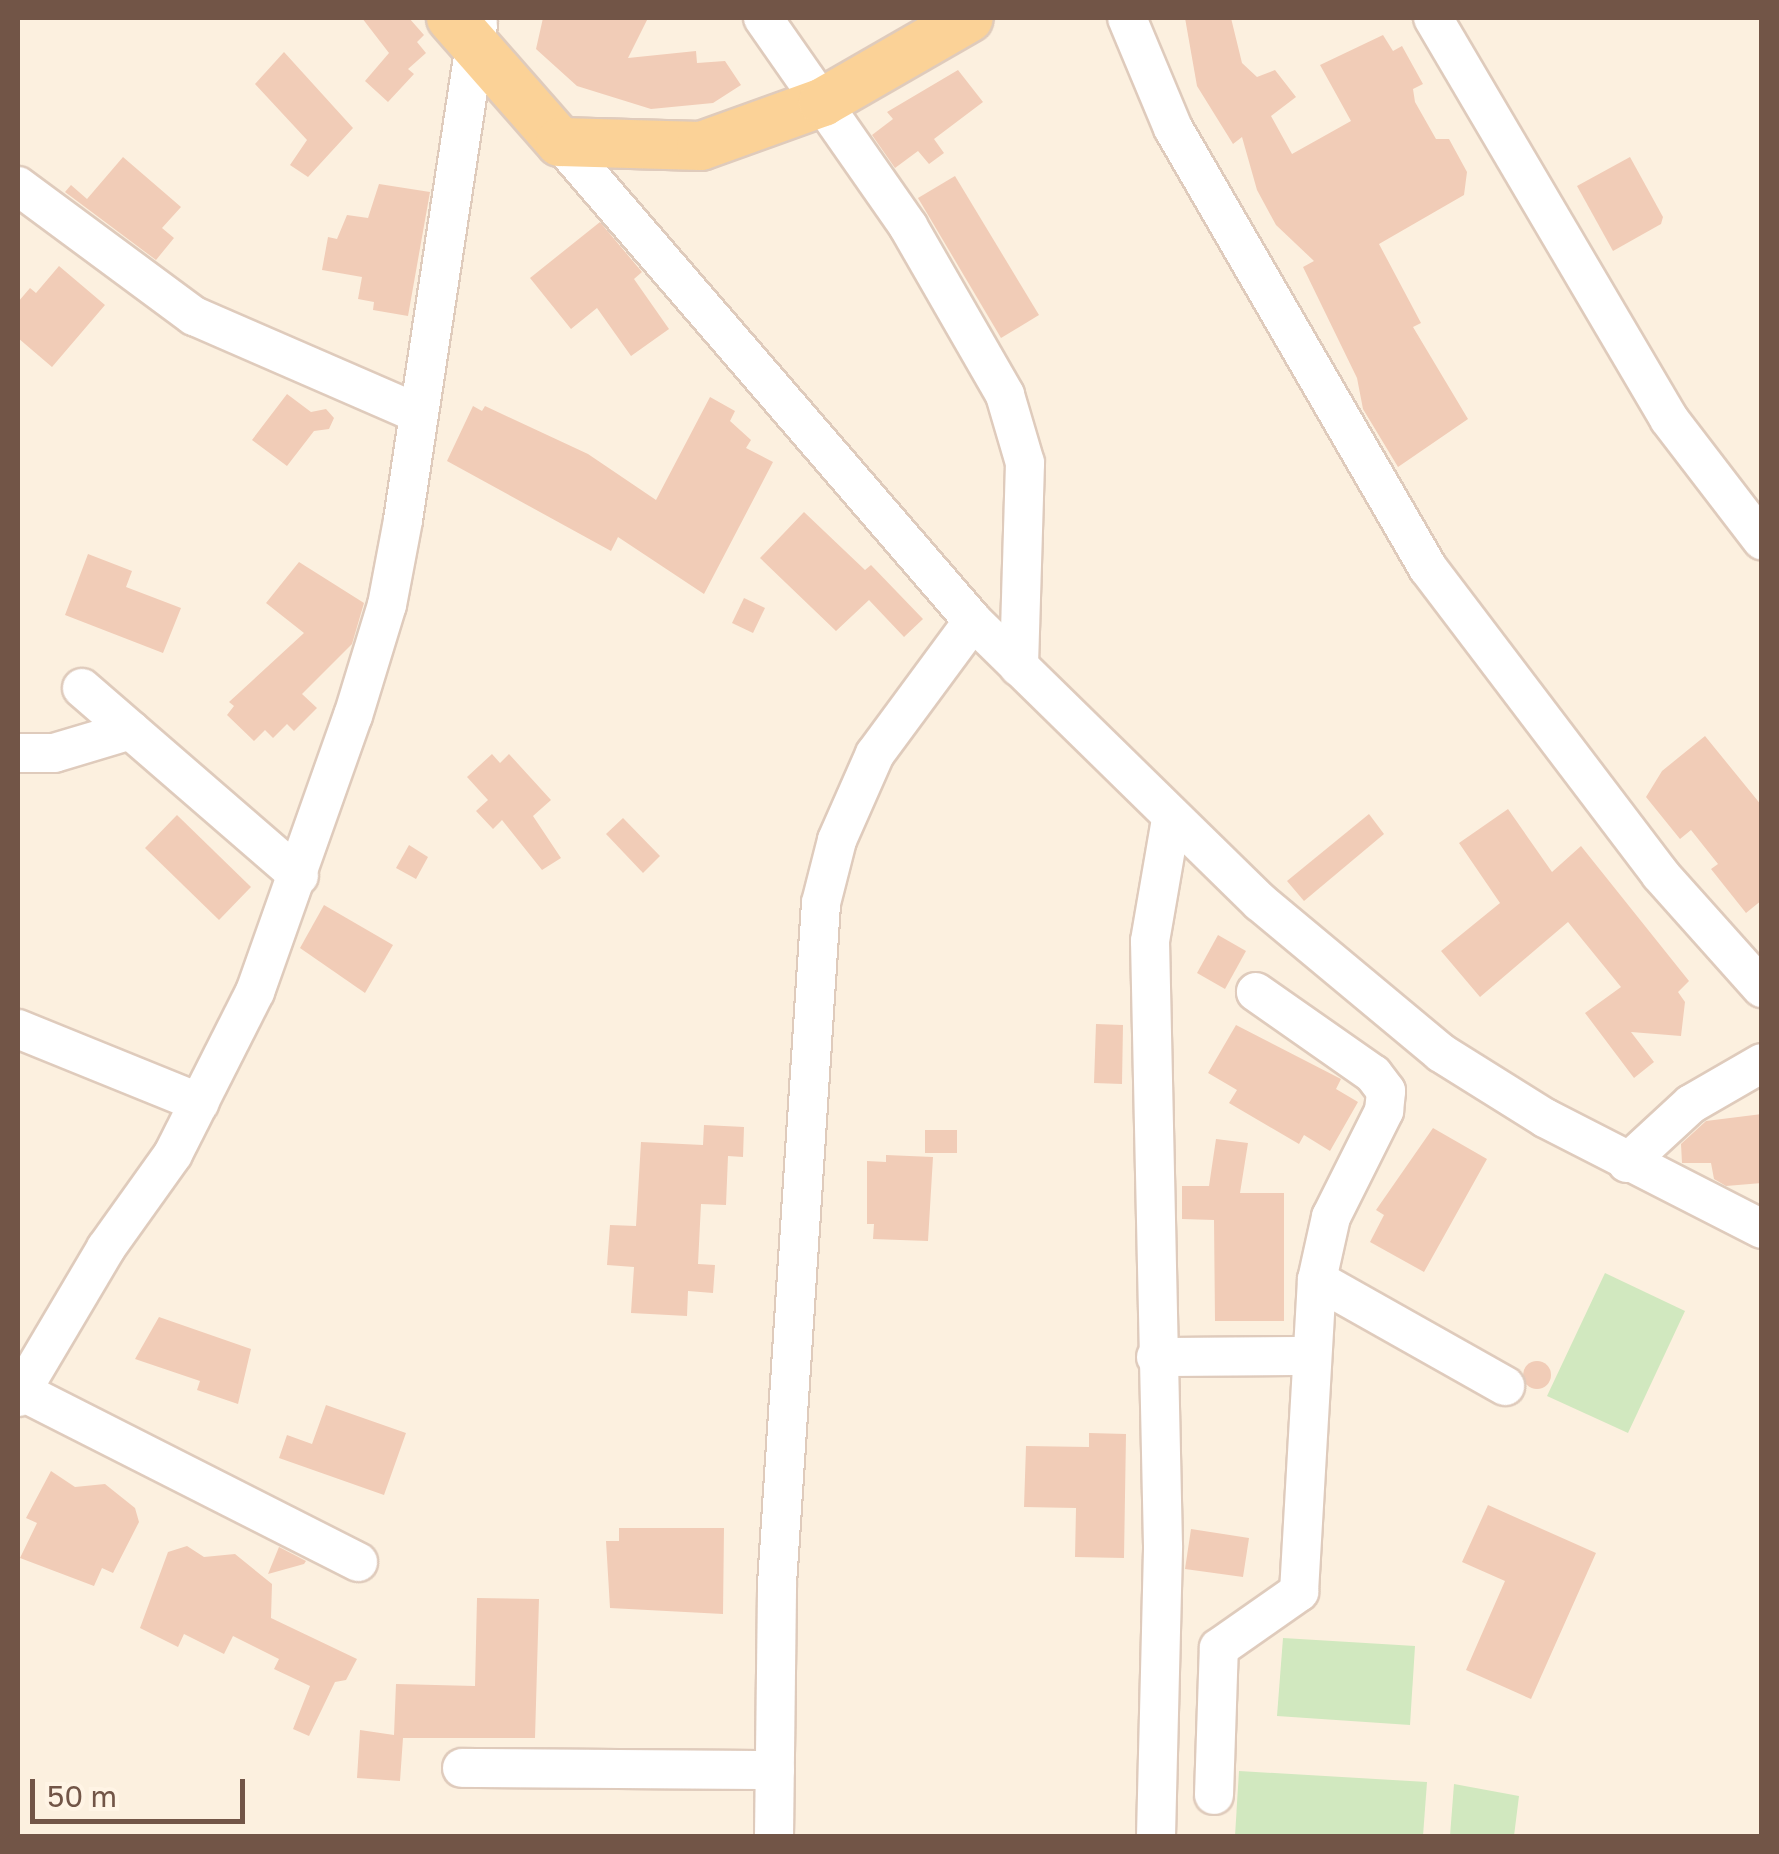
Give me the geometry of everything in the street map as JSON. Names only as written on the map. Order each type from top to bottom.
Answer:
[{"type":"main road","points":[[468,25],[560,142],[701,146],[823,102],[969,18]]},
{"type":"street","points":[[764,18],[908,226],[1004,396],[1026,463],[1019,668]]},
{"type":"street","points":[[1127,18],[1173,128],[1428,568],[1660,874],[1762,988]]},
{"type":"street","points":[[1433,18],[1668,419],[1762,540]]},
{"type":"street","points":[[358,1562],[19,1394],[200,1103],[255,992],[300,876],[388,605],[468,25]]},
{"type":"street","points":[[560,142],[973,621],[1171,820],[1441,1052],[1628,1163],[1762,1230]]},
{"type":"street","points":[[18,186],[194,316],[417,412]]},
{"type":"street","points":[[774,1836],[777,1584],[821,903],[836,840],[875,754],[973,621]]},
{"type":"street","points":[[82,688],[300,876]]},
{"type":"street","points":[[18,753],[54,753],[131,730]]},
{"type":"street","points":[[1156,1836],[1163,1546],[1150,941],[1171,820]]},
{"type":"street","points":[[1214,1795],[1219,1648],[1299,1592],[1308,1356],[1317,1280],[1331,1217],[1384,1111],[1386,1092],[1373,1074],[1256,992]]},
{"type":"street","points":[[18,1030],[200,1103]]},
{"type":"street","points":[[1628,1163],[1691,1104],[1762,1063]]},
{"type":"street","points":[[1317,1280],[1504,1386]]},
{"type":"street","points":[[1156,1357],[1308,1356]]},
{"type":"street","points":[[462,1768],[775,1770]]},
{"type":"green space","points":[[1605,1273],[1685,1311],[1628,1433],[1547,1396]]},
{"type":"green space","points":[[1283,1638],[1415,1646],[1410,1725],[1277,1716]]},
{"type":"green space","points":[[1239,1771],[1427,1782],[1423,1836],[1235,1836]]},
{"type":"green space","points":[[1454,1784],[1519,1796],[1514,1836],[1450,1836]]},
{"type":"building","points":[[362,18],[409,18],[424,35],[417,42],[426,53],[408,69],[414,74],[388,102],[365,81],[389,53]]},
{"type":"building","points":[[543,18],[648,18],[628,58],[696,51],[697,63],[725,61],[741,85],[713,103],[651,109],[577,86],[536,49]]},
{"type":"building","points":[[1185,18],[1231,18],[1242,63],[1257,77],[1275,70],[1296,97],[1271,116],[1292,154],[1351,121],[1320,65],[1383,35],[1393,51],[1402,46],[1423,84],[1413,89],[1415,102],[1436,139],[1449,139],[1467,172],[1464,195],[1379,244],[1421,323],[1413,327],[1468,419],[1398,467],[1363,409],[1357,378],[1303,267],[1314,261],[1276,225],[1257,190],[1242,137],[1233,144],[1197,86]]},
{"type":"building","points":[[284,52],[353,128],[308,177],[290,165],[307,140],[255,84]]},
{"type":"building","points":[[958,70],[983,102],[934,139],[944,153],[929,164],[918,151],[895,168],[872,135],[893,119],[887,112]]},
{"type":"building","points":[[123,157],[181,207],[162,228],[174,238],[156,260],[65,192],[71,185],[87,199]]},
{"type":"building","points":[[1630,157],[1663,217],[1661,224],[1613,251],[1577,186]]},
{"type":"building","points":[[955,176],[1039,315],[1001,338],[918,198]]},
{"type":"building","points":[[379,184],[430,192],[408,316],[373,310],[374,302],[358,299],[362,277],[322,270],[328,237],[337,239],[347,215],[368,218]]},
{"type":"building","points":[[600,222],[642,272],[634,279],[669,329],[631,356],[597,308],[571,329],[530,278]]},
{"type":"building","points":[[59,266],[105,305],[52,367],[18,338],[18,302],[30,288],[36,293]]},
{"type":"building","points":[[287,394],[311,412],[326,409],[334,418],[329,429],[314,431],[287,466],[252,440]]},
{"type":"building","points":[[710,397],[735,411],[730,421],[751,440],[746,448],[773,462],[704,594],[618,537],[611,551],[447,461],[473,406],[482,411],[485,406],[588,454],[656,500]]},
{"type":"building","points":[[804,512],[865,570],[871,565],[923,619],[904,637],[869,600],[836,631],[760,558]]},
{"type":"building","points":[[88,554],[132,571],[126,587],[181,608],[163,653],[65,615]]},
{"type":"building","points":[[299,562],[364,603],[352,644],[302,694],[317,708],[294,731],[287,724],[273,738],[265,730],[254,741],[227,715],[234,706],[229,702],[304,633],[266,603]]},
{"type":"building","points":[[744,598],[765,608],[753,633],[732,623]]},
{"type":"building","points":[[1705,736],[1762,806],[1762,900],[1746,913],[1711,869],[1718,864],[1691,830],[1680,839],[1646,797],[1662,771]]},
{"type":"building","points":[[492,754],[500,763],[509,754],[551,800],[533,816],[561,858],[542,870],[502,820],[493,829],[476,811],[488,800],[467,777]]},
{"type":"building","points":[[1508,809],[1552,872],[1581,846],[1689,981],[1678,992],[1685,1002],[1681,1036],[1631,1032],[1654,1062],[1634,1078],[1585,1013],[1621,987],[1568,922],[1480,997],[1441,951],[1500,903],[1459,843]]},
{"type":"building","points":[[1369,814],[1384,834],[1304,901],[1287,881]]},
{"type":"building","points":[[177,815],[251,887],[219,920],[145,848]]},
{"type":"building","points":[[623,818],[660,856],[643,873],[606,834]]},
{"type":"building","points":[[409,845],[428,857],[416,879],[396,868]]},
{"type":"building","points":[[324,905],[393,945],[365,993],[300,948]]},
{"type":"building","points":[[1218,935],[1246,951],[1225,989],[1197,973]]},
{"type":"building","points":[[1096,1024],[1123,1025],[1122,1084],[1094,1083]]},
{"type":"building","points":[[1236,1025],[1341,1079],[1336,1089],[1358,1102],[1330,1151],[1304,1135],[1299,1144],[1229,1103],[1237,1090],[1208,1073]]},
{"type":"building","points":[[1762,1114],[1762,1183],[1726,1186],[1714,1179],[1711,1163],[1682,1163],[1681,1144],[1706,1121]]},
{"type":"building","points":[[704,1125],[744,1127],[743,1157],[728,1156],[726,1205],[701,1204],[698,1264],[715,1265],[713,1293],[688,1291],[687,1316],[631,1313],[634,1267],[607,1265],[610,1225],[636,1226],[641,1142],[703,1145]]},
{"type":"building","points":[[1433,1128],[1487,1159],[1424,1272],[1370,1242],[1384,1215],[1376,1210]]},
{"type":"building","points":[[925,1130],[957,1130],[957,1153],[925,1153]]},
{"type":"building","points":[[1216,1139],[1248,1143],[1240,1193],[1284,1193],[1284,1321],[1215,1321],[1214,1220],[1182,1219],[1182,1186],[1209,1186]]},
{"type":"building","points":[[886,1155],[933,1157],[928,1241],[873,1239],[874,1224],[867,1224],[867,1161],[886,1162]]},
{"type":"building","points":[[159,1317],[251,1349],[238,1404],[197,1390],[200,1381],[135,1359]]},
{"type":"building","points":[[1537,1361],[1547,1365],[1551,1375],[1547,1385],[1537,1389],[1527,1385],[1523,1375],[1527,1365]]},
{"type":"building","points":[[326,1405],[406,1433],[384,1495],[279,1458],[287,1435],[312,1444]]},
{"type":"building","points":[[1089,1433],[1126,1434],[1124,1558],[1075,1557],[1076,1508],[1024,1507],[1026,1446],[1089,1447]]},
{"type":"building","points":[[51,1471],[75,1487],[105,1484],[135,1508],[139,1522],[113,1573],[102,1568],[94,1586],[20,1558],[37,1523],[26,1518]]},
{"type":"building","points":[[1488,1505],[1596,1553],[1531,1699],[1466,1670],[1505,1581],[1462,1562]]},
{"type":"building","points":[[619,1528],[724,1528],[723,1614],[610,1608],[606,1541],[619,1541]]},
{"type":"building","points":[[1191,1529],[1249,1538],[1243,1577],[1185,1569]]},
{"type":"building","points":[[187,1546],[204,1557],[235,1554],[272,1584],[271,1618],[357,1659],[346,1680],[335,1682],[309,1736],[293,1729],[310,1686],[274,1669],[279,1659],[233,1636],[224,1654],[184,1634],[178,1647],[140,1628],[168,1552]]},
{"type":"building","points":[[279,1547],[306,1561],[268,1574]]},
{"type":"building","points":[[477,1598],[539,1599],[535,1738],[403,1738],[400,1781],[357,1778],[360,1730],[394,1735],[396,1684],[475,1686]]}]
